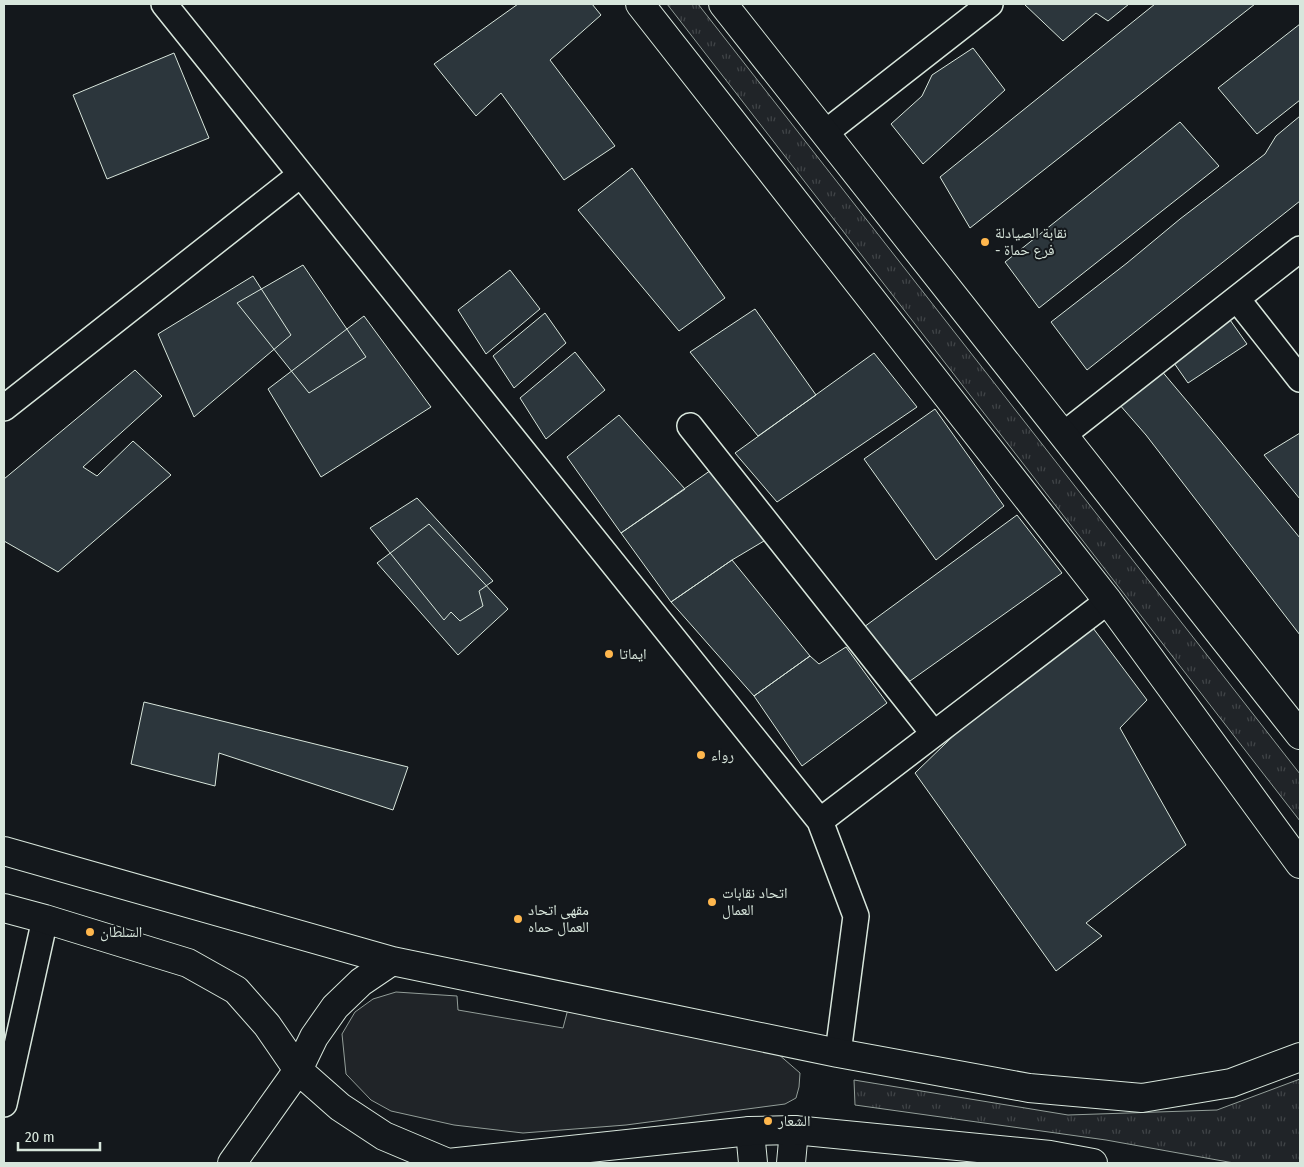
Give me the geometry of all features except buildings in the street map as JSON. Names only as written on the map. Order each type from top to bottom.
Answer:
[{"type":"main road","points":[[640,4],[1108,601],[1300,864]]},
{"type":"main road","points":[[723,4],[1300,735]]},
{"type":"main road","points":[[4,851],[392,962],[838,1053],[1029,1088],[1142,1098],[1231,1082],[1300,1058]]},
{"type":"main road","points":[[4,908],[188,963],[236,990],[267,1025],[298,1070],[340,1108],[384,1136],[448,1163],[750,1131],[794,1130],[1050,1155],[1093,1163]]},
{"type":"main road","points":[[232,1163],[298,1070],[314,1036],[335,1007],[361,982],[392,962]]},
{"type":"main road","points":[[791,1163],[794,1130]]},
{"type":"main road","points":[[750,1131],[753,1163]]},
{"type":"street","points":[[164,4],[820,822],[856,916],[838,1053]]},
{"type":"street","points":[[825,133],[990,4]]},
{"type":"street","points":[[4,408],[300,175]]},
{"type":"street","points":[[1063,435],[1300,249]]},
{"type":"street","points":[[1237,299],[1300,379]]},
{"type":"street","points":[[690,426],[934,734]]},
{"type":"street","points":[[820,822],[1108,601]]},
{"type":"street","points":[[4,1104],[45,919]]},
{"type":"green space","points":[[667,4],[698,4],[1300,774],[1300,821]]},
{"type":"green space","points":[[396,992],[457,996],[458,1010],[563,1028],[568,1009],[777,1053],[800,1073],[799,1087],[796,1098],[785,1104],[626,1125],[523,1133],[454,1125],[391,1111],[371,1100],[346,1074],[342,1034],[355,1012],[373,999]]},
{"type":"green space","points":[[1300,1079],[1300,1163],[1234,1163],[1106,1140],[855,1105],[854,1080],[1068,1115],[1217,1110]]},
{"type":"place","name":"نقابة الصيادلة - فرع حماة","points":[[985,242]]},
{"type":"place","name":"ايماتا","points":[[609,654]]},
{"type":"place","name":"رواء","points":[[701,755]]},
{"type":"place","name":"اتحاد نقابات العمال","points":[[712,902]]},
{"type":"place","name":"مقهى اتحاد العمال حماه","points":[[518,919]]},
{"type":"place","name":"السلطان","points":[[90,932]]},
{"type":"place","name":"الشعار","points":[[768,1121]]}]
